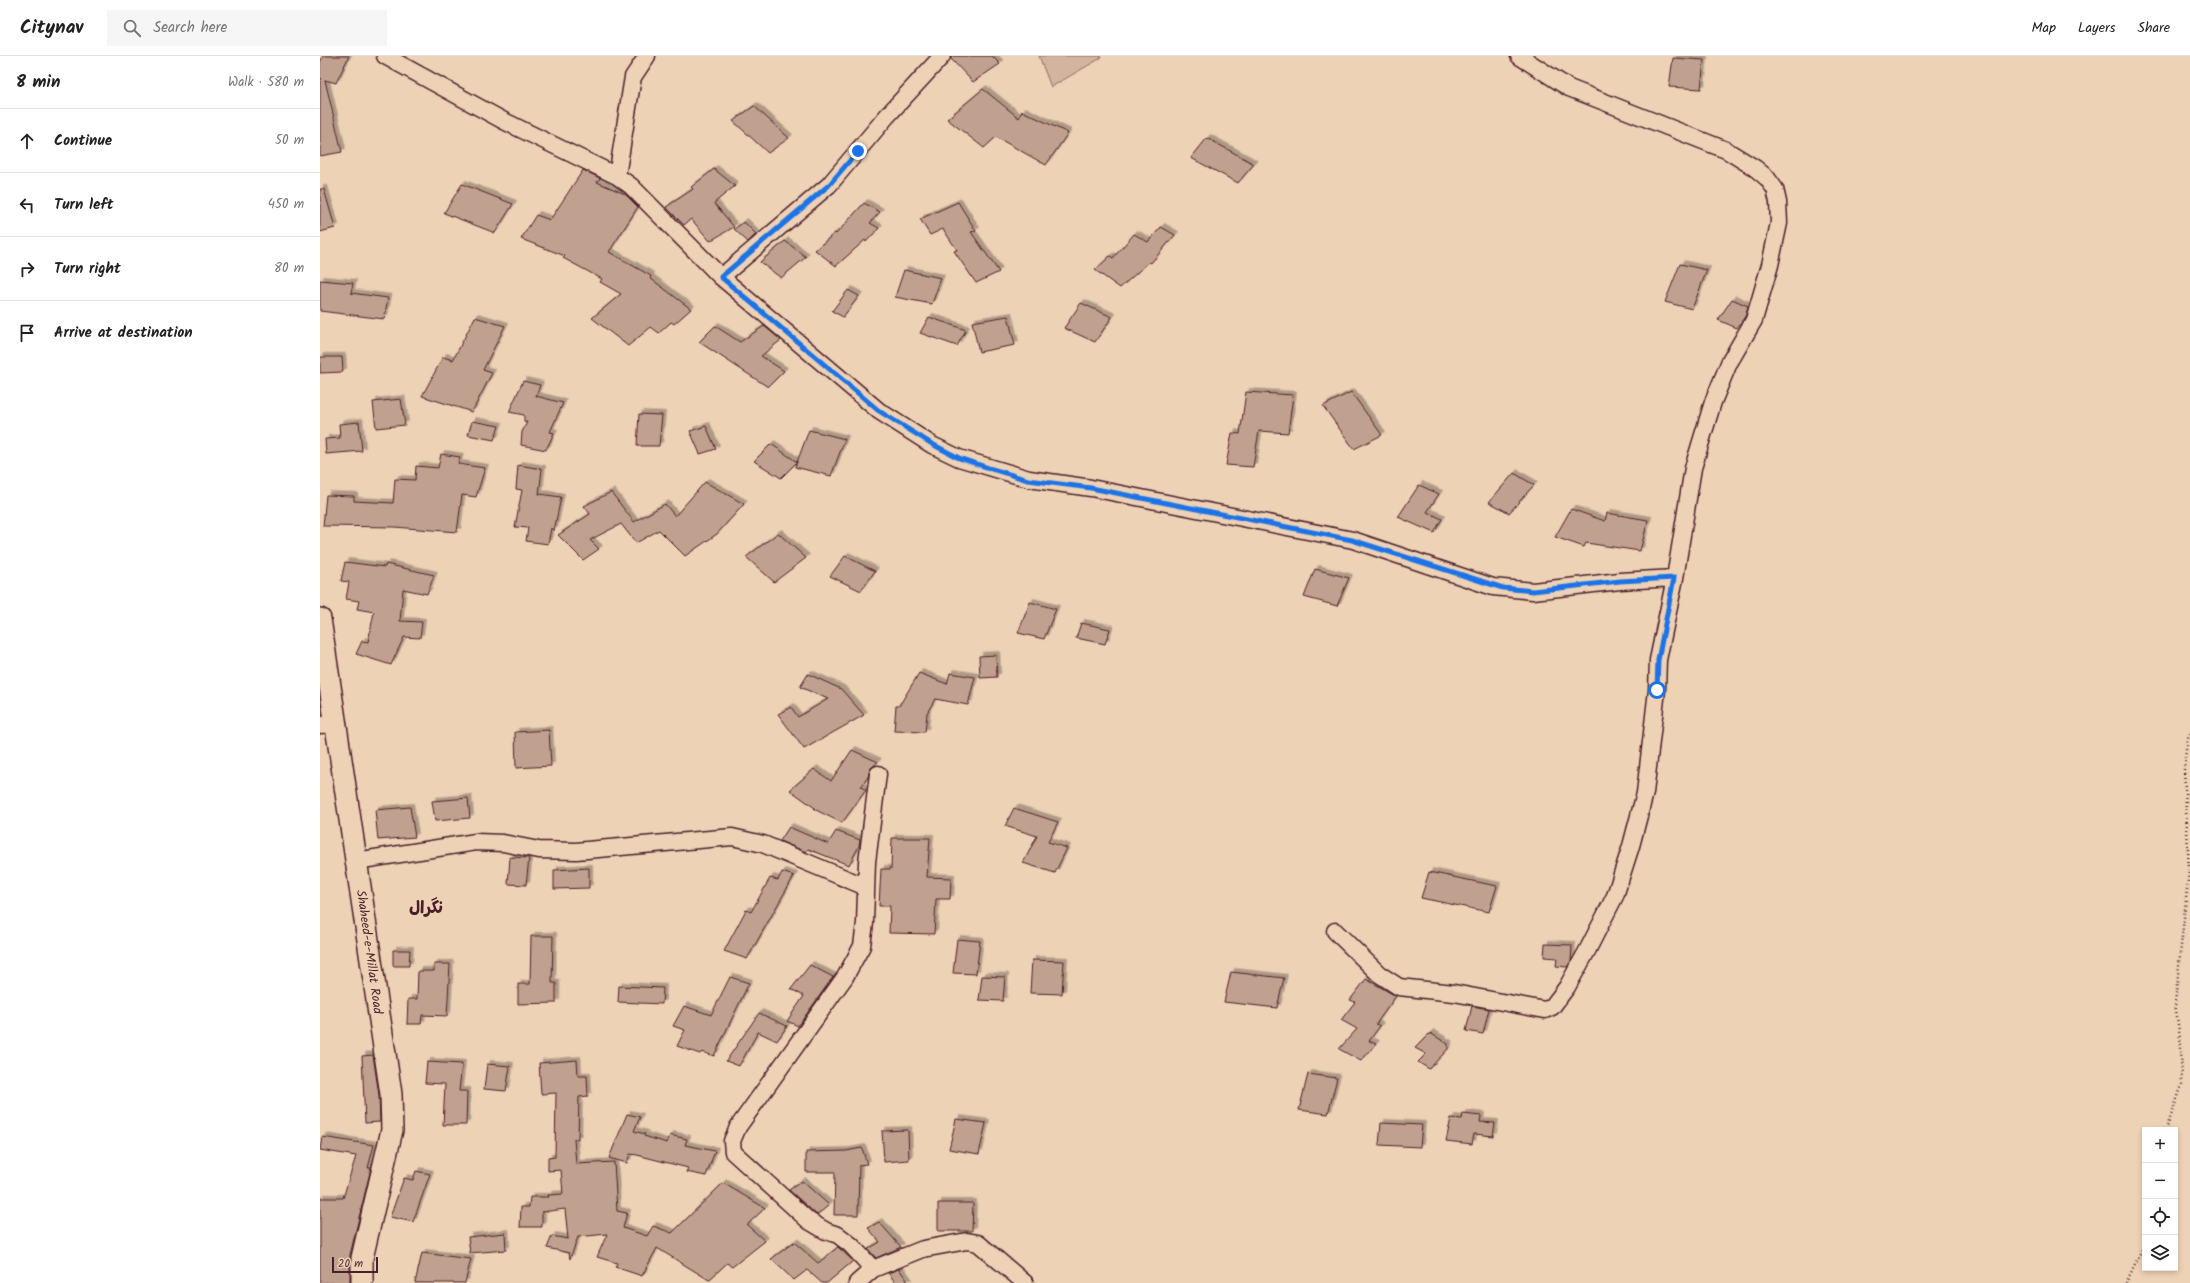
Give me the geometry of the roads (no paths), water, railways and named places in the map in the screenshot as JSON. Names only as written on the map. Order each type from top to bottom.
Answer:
[{"type":"main road","name":"Shaheed-e-Millat Road","points":[[320,619],[328,724],[356,861],[391,1094],[392,1130],[362,1258],[362,1283]]},
{"type":"street","points":[[385,56],[504,121],[617,176],[631,186],[721,277],[879,411],[932,444],[959,458],[1028,480],[1091,488],[1352,540],[1500,588],[1533,591],[1620,581],[1674,578]]},
{"type":"street","points":[[617,176],[633,78],[647,56]]},
{"type":"street","points":[[721,277],[829,185],[886,116],[942,56]]},
{"type":"street","points":[[1335,931],[1378,974],[1398,987],[1454,993],[1536,1010],[1545,1010],[1552,1007],[1567,987],[1615,896],[1632,846],[1645,793],[1657,690],[1658,660],[1693,468],[1702,434],[1729,363],[1754,320],[1770,265],[1779,223],[1775,189],[1767,178],[1755,168],[1726,150],[1569,88],[1519,56]]},
{"type":"street","points":[[873,1269],[838,1235],[826,1231],[810,1221],[733,1152],[732,1141],[738,1127],[845,977],[862,946],[865,923],[866,862],[878,774]]},
{"type":"street","points":[[356,861],[476,842],[503,843],[539,850],[576,851],[732,837],[763,844],[866,887]]},
{"type":"street","points":[[857,1283],[873,1269],[922,1249],[966,1241],[978,1243],[1025,1283]]},
{"type":"district","name":"نگرال","points":[[426,908]]}]
